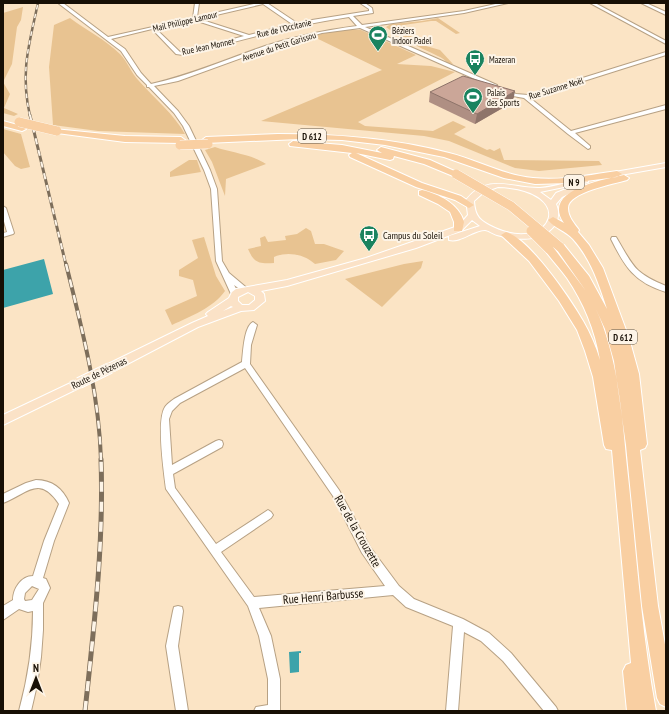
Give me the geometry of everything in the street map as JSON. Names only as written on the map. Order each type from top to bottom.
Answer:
[{"type":"highway","name":"D 612","points":[[3,117],[21,126]]},
{"type":"highway","name":"D 612","points":[[3,123],[59,134],[122,143],[207,142],[323,146],[380,155],[454,177]]},
{"type":"highway","name":"D 612","points":[[207,142],[294,136],[340,137],[373,141],[428,151],[459,159],[504,176],[523,180],[546,182],[621,176]]},
{"type":"highway","name":"D 612","points":[[234,139],[316,140],[365,146],[407,156],[454,177],[516,217],[555,248],[585,279],[611,329],[620,361],[636,474],[650,606],[666,698]]},
{"type":"highway","name":"D 612","points":[[285,144],[325,149],[356,156],[419,185],[458,198],[469,205]]},
{"type":"highway","name":"D 612","points":[[325,149],[449,206],[458,215],[458,229]]},
{"type":"highway","points":[[428,151],[476,167],[510,185]]},
{"type":"highway","name":"D 612","points":[[596,263],[596,258],[593,252],[565,220],[562,214],[564,203],[572,194],[621,176]]},
{"type":"highway","name":"D 612","points":[[554,220],[574,235],[585,247],[596,263],[615,313],[633,374],[641,454],[636,474]]},
{"type":"highway","name":"D 612","points":[[506,235],[521,246],[535,261],[572,312],[586,337],[598,374],[611,450],[622,482]]},
{"type":"highway","name":"D 612","points":[[555,248],[581,292],[596,324],[610,373],[622,482],[638,664],[647,711]]},
{"type":"highway","name":"D 612","points":[[627,548],[625,595],[636,711]]},
{"type":"main road","name":"N 9","points":[[551,205],[559,195],[568,190],[666,165]]},
{"type":"main road","name":"N 9","points":[[530,190],[542,190],[621,176],[666,170]]},
{"type":"main road","points":[[510,185],[530,190],[544,197],[551,205],[554,213],[554,220],[547,228],[536,234],[518,236],[506,235],[486,227],[472,215],[469,205],[473,196],[481,190],[494,186],[510,185]]},
{"type":"main road","points":[[287,283],[260,299],[259,302],[253,307],[240,308],[235,305],[234,297],[248,290],[287,283],[413,246],[458,229],[464,225],[472,215]]},
{"type":"main road","points":[[369,260],[418,250],[486,227]]},
{"type":"main road","points":[[248,290],[258,293],[260,299]]},
{"type":"main road","name":"Route de Pézenas","points":[[195,325],[234,297]]},
{"type":"main road","name":"Route de Pézenas","points":[[3,420],[195,325],[240,308]]},
{"type":"street","points":[[60,3],[111,40],[128,56],[149,86],[176,112],[192,138],[207,170],[215,199],[218,256],[234,297]]},
{"type":"street","points":[[195,19],[197,3]]},
{"type":"street","name":"Rue de l'Occitanie","points":[[195,19],[249,36],[296,25],[371,12],[371,9],[362,3]]},
{"type":"street","name":"Avenue du Petit Garissou","points":[[149,86],[176,80],[305,36],[464,12],[506,3]]},
{"type":"street","points":[[592,3],[666,43]]},
{"type":"street","points":[[643,3],[666,13]]},
{"type":"street","points":[[648,3],[666,13]]},
{"type":"street","name":"Mail Philippe Lamour","points":[[111,40],[120,36],[259,4],[269,6],[296,25]]},
{"type":"street","points":[[351,16],[361,27]]},
{"type":"street","name":"Rue Suzanne Noël","points":[[361,27],[515,95],[526,97],[666,52]]},
{"type":"street","name":"Rue Jean Monnet","points":[[153,28],[178,53],[183,54],[249,36]]},
{"type":"street","points":[[526,97],[588,148]]},
{"type":"street","points":[[570,133],[666,107]]},
{"type":"street","points":[[3,208],[11,233],[3,235]]},
{"type":"street","points":[[614,239],[628,267],[636,275],[666,288]]},
{"type":"street","points":[[226,275],[248,290]]},
{"type":"street","points":[[253,325],[247,345],[246,364],[177,401],[168,409],[164,418],[168,472],[171,489],[252,602],[265,636],[274,679],[274,710],[260,711]]},
{"type":"street","name":"Rue de la Crouzette","points":[[246,364],[336,493],[366,550],[395,590],[410,603],[459,623],[485,637],[508,657],[552,711]]},
{"type":"street","points":[[168,472],[219,444]]},
{"type":"street","points":[[3,498],[31,484],[44,484],[57,490],[64,503],[49,541],[37,581]]},
{"type":"street","points":[[215,550],[268,515]]},
{"type":"street","points":[[37,581],[42,583],[45,588],[42,599],[38,603],[31,606],[24,606],[19,603],[18,596],[20,589],[26,584],[37,581]]},
{"type":"street","name":"Rue Henri Barbusse","points":[[252,602],[395,590]]},
{"type":"street","points":[[3,615],[7,610],[19,603]]},
{"type":"street","points":[[25,711],[29,698],[39,629],[38,603]]},
{"type":"street","points":[[178,611],[172,646],[182,711]]},
{"type":"street","points":[[452,711],[459,623]]},
{"type":"shaded area","points":[[23,7],[21,20],[17,27],[12,64],[3,82],[3,13]]},
{"type":"shaded area","points":[[70,18],[120,54],[136,78],[169,113],[185,134],[98,131],[53,125],[49,67],[54,25]]},
{"type":"shaded area","points":[[438,18],[460,33],[456,34],[436,21],[397,26],[426,46],[440,50],[453,64],[408,41],[394,28],[390,30],[386,27],[391,24]]},
{"type":"shaded area","points":[[345,29],[361,30],[416,55],[397,64],[431,66],[455,72],[358,122],[365,126],[433,131],[453,121],[466,127],[454,134],[487,150],[490,149],[494,151],[500,148],[504,160],[599,161],[602,165],[539,171],[515,168],[449,141],[424,136],[261,121],[382,70],[312,36]]},
{"type":"shaded area","points":[[3,82],[10,94],[4,108],[18,114],[14,116],[3,113]]},
{"type":"shaded area","points":[[3,129],[21,134],[30,167],[21,169],[15,166],[3,152]]},
{"type":"shaded area","points":[[215,147],[248,156],[266,164],[226,179],[225,196],[212,162],[205,150]]},
{"type":"shaded area","points":[[189,160],[197,160],[201,172],[170,177],[170,172]]},
{"type":"shaded area","points":[[306,228],[311,231],[315,244],[324,244],[344,251],[336,260],[315,264],[306,258],[295,254],[284,254],[274,257],[274,263],[261,263],[252,257],[248,249],[261,246],[260,238],[265,236],[268,242],[286,240],[285,236],[297,234]]},
{"type":"shaded area","points":[[204,237],[216,276],[225,291],[208,307],[172,325],[165,310],[197,296],[193,280],[179,276],[179,270],[198,258],[192,240]]},
{"type":"shaded area","points":[[423,261],[421,268],[382,307],[345,279],[404,264]]},
{"type":"water","points":[[44,259],[53,294],[3,308],[3,270]]},
{"type":"water","points":[[301,651],[301,653],[299,653],[299,672],[290,673],[289,652]]},
{"type":"building","points":[[463,76],[515,91],[477,114],[430,92]]},
{"type":"railway","points":[[30,116],[27,100],[26,72],[29,46],[38,3]]},
{"type":"railway","points":[[30,115],[66,265]]},
{"type":"railway","points":[[66,264],[89,361],[97,410],[101,460]]},
{"type":"railway","points":[[85,711],[100,554],[102,491],[101,459]]},
{"type":"place","name":"Béziers Indoor Padel","points":[[378,52]]},
{"type":"place","name":"Mazeran","points":[[475,76]]},
{"type":"place","name":"Palais des Sports","points":[[473,114]]},
{"type":"place","name":"Campus du Soleil","points":[[369,252]]}]
